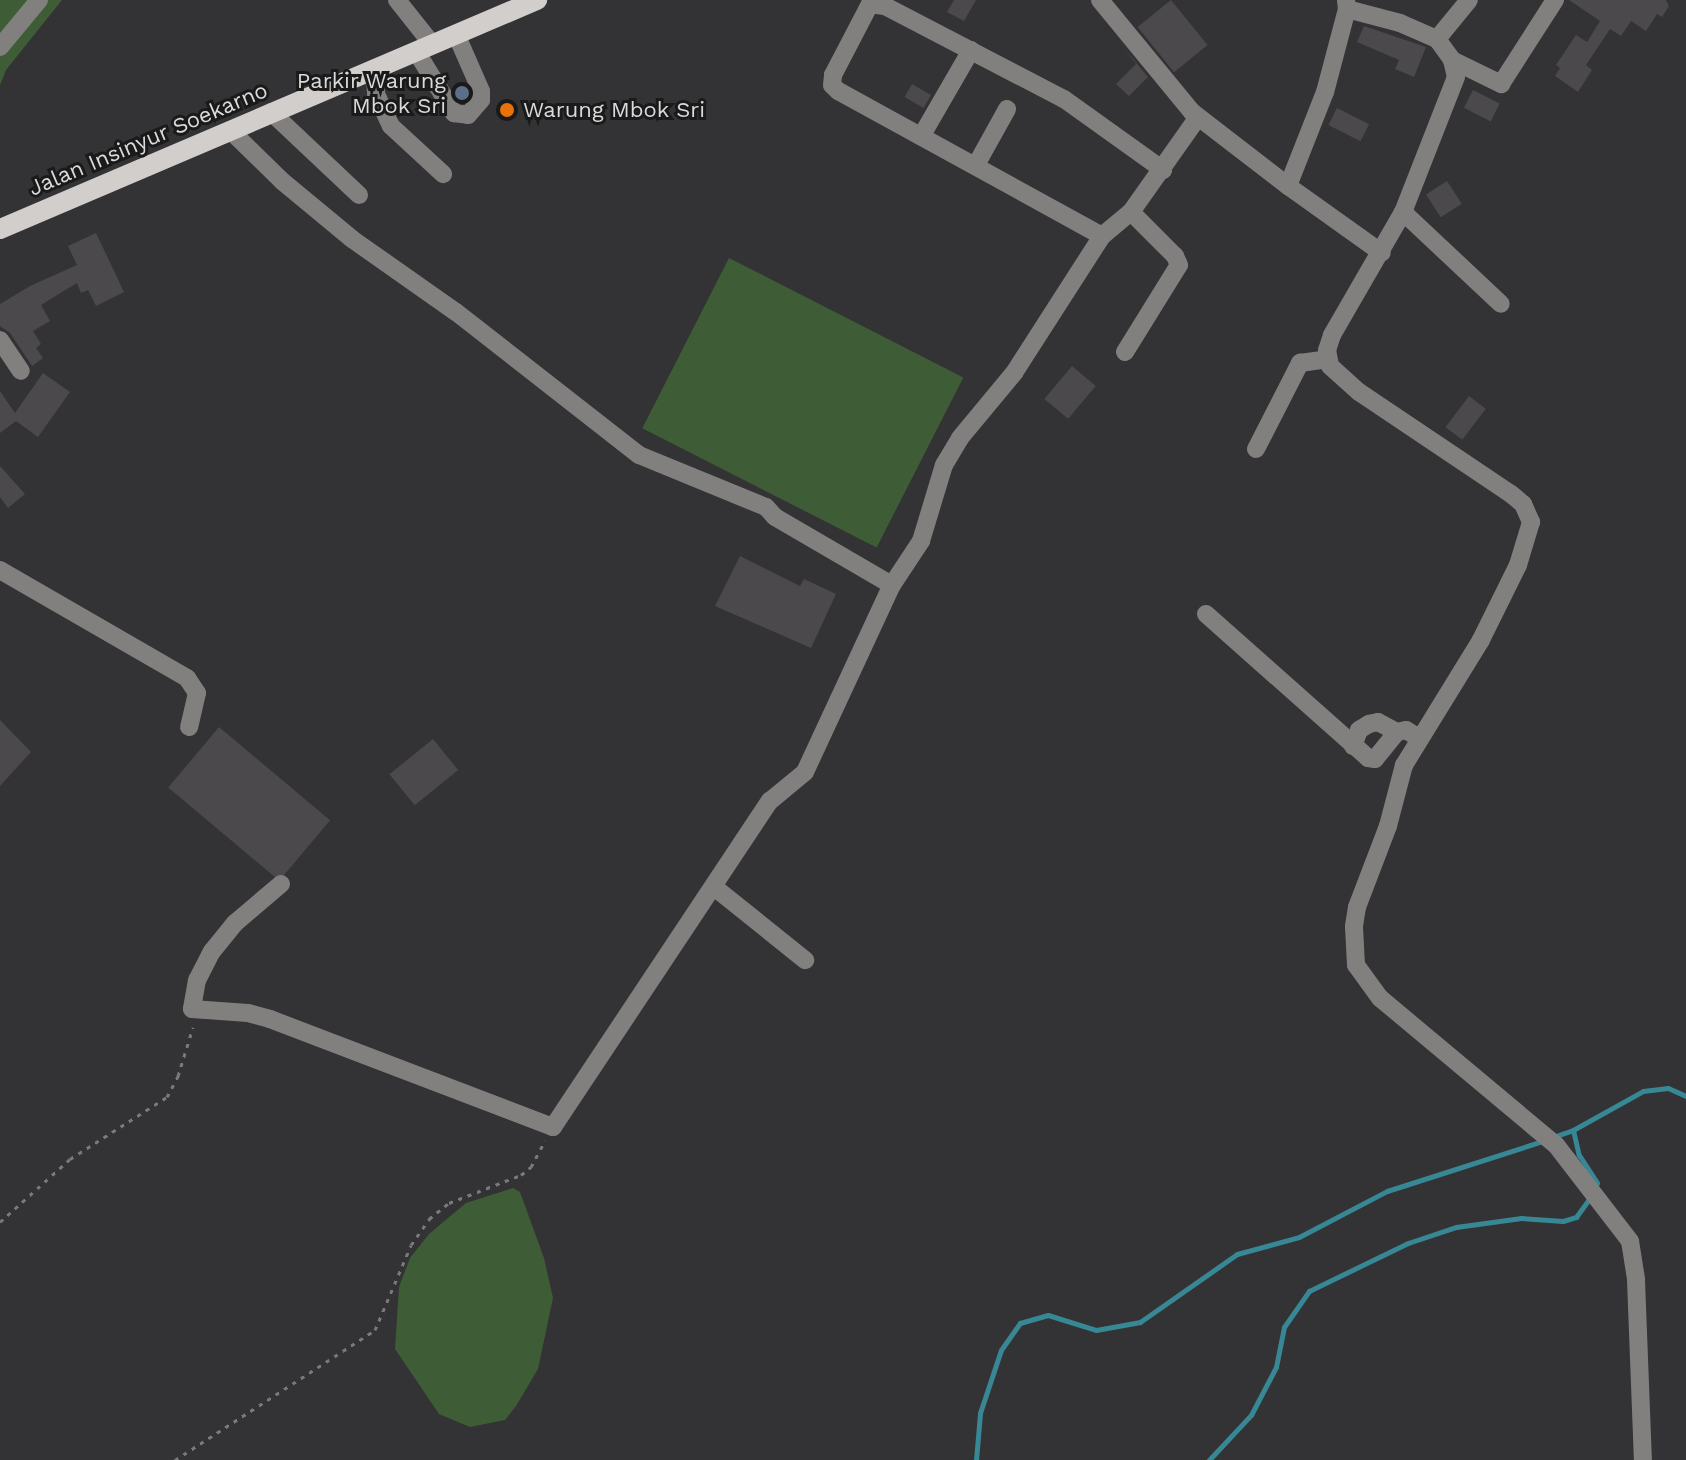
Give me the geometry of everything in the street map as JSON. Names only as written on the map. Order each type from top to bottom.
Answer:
[{"type":"main road","name":"Jalan Insinyur Soekarno","points":[[0,229],[537,0]]},
{"type":"street","points":[[397,0],[424,48],[454,113],[468,115],[481,100],[481,91],[456,34]]},
{"type":"street","points":[[1100,0],[1198,117],[1382,253]]},
{"type":"street","points":[[1437,39],[1469,0]]},
{"type":"street","points":[[1288,186],[1325,92],[1346,4],[1437,39],[1452,60],[1501,84],[1555,0]]},
{"type":"street","points":[[1,45],[32,3]]},
{"type":"street","points":[[1102,236],[832,85],[833,75],[870,4],[885,6],[1064,99],[1163,170]]},
{"type":"street","points":[[922,135],[971,50]]},
{"type":"street","points":[[1452,60],[1455,86],[1403,212],[1332,335],[1328,359],[1334,373],[1359,392],[1511,494],[1523,504],[1531,522],[1518,565],[1481,640],[1404,765],[1393,811],[1357,907],[1354,927],[1356,965],[1380,998],[1556,1145],[1626,1234],[1636,1280],[1643,1460]]},
{"type":"street","points":[[374,69],[376,94],[391,126],[443,174]]},
{"type":"street","points":[[976,165],[1007,109]]},
{"type":"street","points":[[271,112],[359,195]]},
{"type":"street","points":[[281,884],[235,923],[212,951],[197,980],[192,1009],[248,1013],[270,1019],[553,1127],[770,801],[805,772],[892,585],[921,541],[944,465],[960,438],[1014,373],[1102,236],[1131,212],[1198,117]]},
{"type":"street","points":[[231,131],[282,181],[352,239],[456,312],[639,455],[766,507],[775,517],[892,585]]},
{"type":"street","points":[[1125,352],[1179,265],[1175,256],[1131,212]]},
{"type":"street","points":[[1403,212],[1501,304]]},
{"type":"street","points":[[0,340],[21,371]]},
{"type":"street","points":[[1256,449],[1300,363],[1328,359]]},
{"type":"street","points":[[0,570],[187,678],[197,693],[189,727]]},
{"type":"street","points":[[1206,614],[1368,758],[1375,759],[1397,732],[1406,730],[1419,738]]},
{"type":"street","points":[[1353,746],[1359,730],[1369,724],[1378,722],[1397,732]]},
{"type":"street","points":[[714,887],[805,960]]},
{"type":"path","points":[[0,1222],[70,1159],[167,1097],[178,1076],[196,1021],[192,1009]]},
{"type":"path","points":[[175,1460],[375,1330],[411,1245],[429,1219],[449,1203],[521,1175],[531,1167],[553,1127]]},
{"type":"green space","points":[[0,0],[62,0],[6,70],[0,85]]},
{"type":"green space","points":[[729,258],[963,377],[877,548],[642,428]]},
{"type":"green space","points":[[513,1188],[520,1192],[544,1258],[553,1298],[538,1369],[516,1406],[505,1420],[470,1427],[439,1414],[395,1349],[399,1287],[410,1258],[429,1234],[466,1203]]},
{"type":"building","points":[[954,0],[976,0],[964,21],[947,12]]},
{"type":"building","points":[[1171,0],[1208,45],[1174,72],[1138,27]]},
{"type":"building","points":[[1569,0],[1666,0],[1669,6],[1662,17],[1657,14],[1646,31],[1631,21],[1621,36],[1610,29],[1586,65],[1592,70],[1578,92],[1555,76],[1560,68],[1556,65],[1576,35],[1587,42],[1600,21]]},
{"type":"building","points":[[1364,26],[1426,47],[1414,77],[1395,69],[1399,60],[1357,42]]},
{"type":"building","points":[[1123,47],[1148,77],[1129,96],[1116,84],[1136,64]]},
{"type":"building","points":[[912,84],[931,95],[924,108],[904,97]]},
{"type":"building","points":[[1473,90],[1500,104],[1491,121],[1464,108]]},
{"type":"building","points":[[1337,108],[1369,124],[1360,141],[1328,125]]},
{"type":"building","points":[[1447,181],[1462,204],[1441,217],[1426,195]]},
{"type":"building","points":[[96,233],[124,292],[96,306],[88,290],[81,293],[77,283],[41,305],[50,321],[33,331],[41,344],[36,348],[43,358],[32,366],[10,333],[0,326],[0,304],[30,286],[77,265],[68,246]]},
{"type":"building","points":[[1072,366],[1096,386],[1068,419],[1044,399]]},
{"type":"building","points":[[43,373],[70,392],[38,437],[16,421],[0,433],[0,391],[15,413]]},
{"type":"building","points":[[1469,396],[1486,409],[1462,440],[1446,427]]},
{"type":"building","points":[[0,466],[25,494],[8,508],[0,497]]},
{"type":"building","points":[[740,556],[800,586],[804,579],[836,594],[811,648],[715,606]]},
{"type":"building","points":[[0,720],[31,752],[0,786]]},
{"type":"building","points":[[219,727],[330,820],[279,881],[168,788]]},
{"type":"building","points":[[433,739],[458,770],[415,805],[389,774]]},
{"type":"waterway","points":[[1553,1137],[1573,1130],[1643,1091],[1668,1088],[1686,1096]]},
{"type":"waterway","points":[[1573,1130],[1579,1155],[1597,1183],[1595,1187]]},
{"type":"waterway","points":[[976,1460],[980,1413],[1001,1350],[1020,1323],[1048,1315],[1096,1330],[1140,1322],[1237,1254],[1299,1237],[1387,1191],[1543,1141]]},
{"type":"waterway","points":[[1209,1460],[1251,1415],[1276,1367],[1284,1327],[1309,1291],[1408,1243],[1456,1227],[1521,1218],[1563,1221],[1576,1217],[1591,1196]]},
{"type":"place","name":"Parkir Warung Mbok Sri","points":[[462,93]]},
{"type":"place","name":"Warung Mbok Sri","points":[[507,110]]}]
